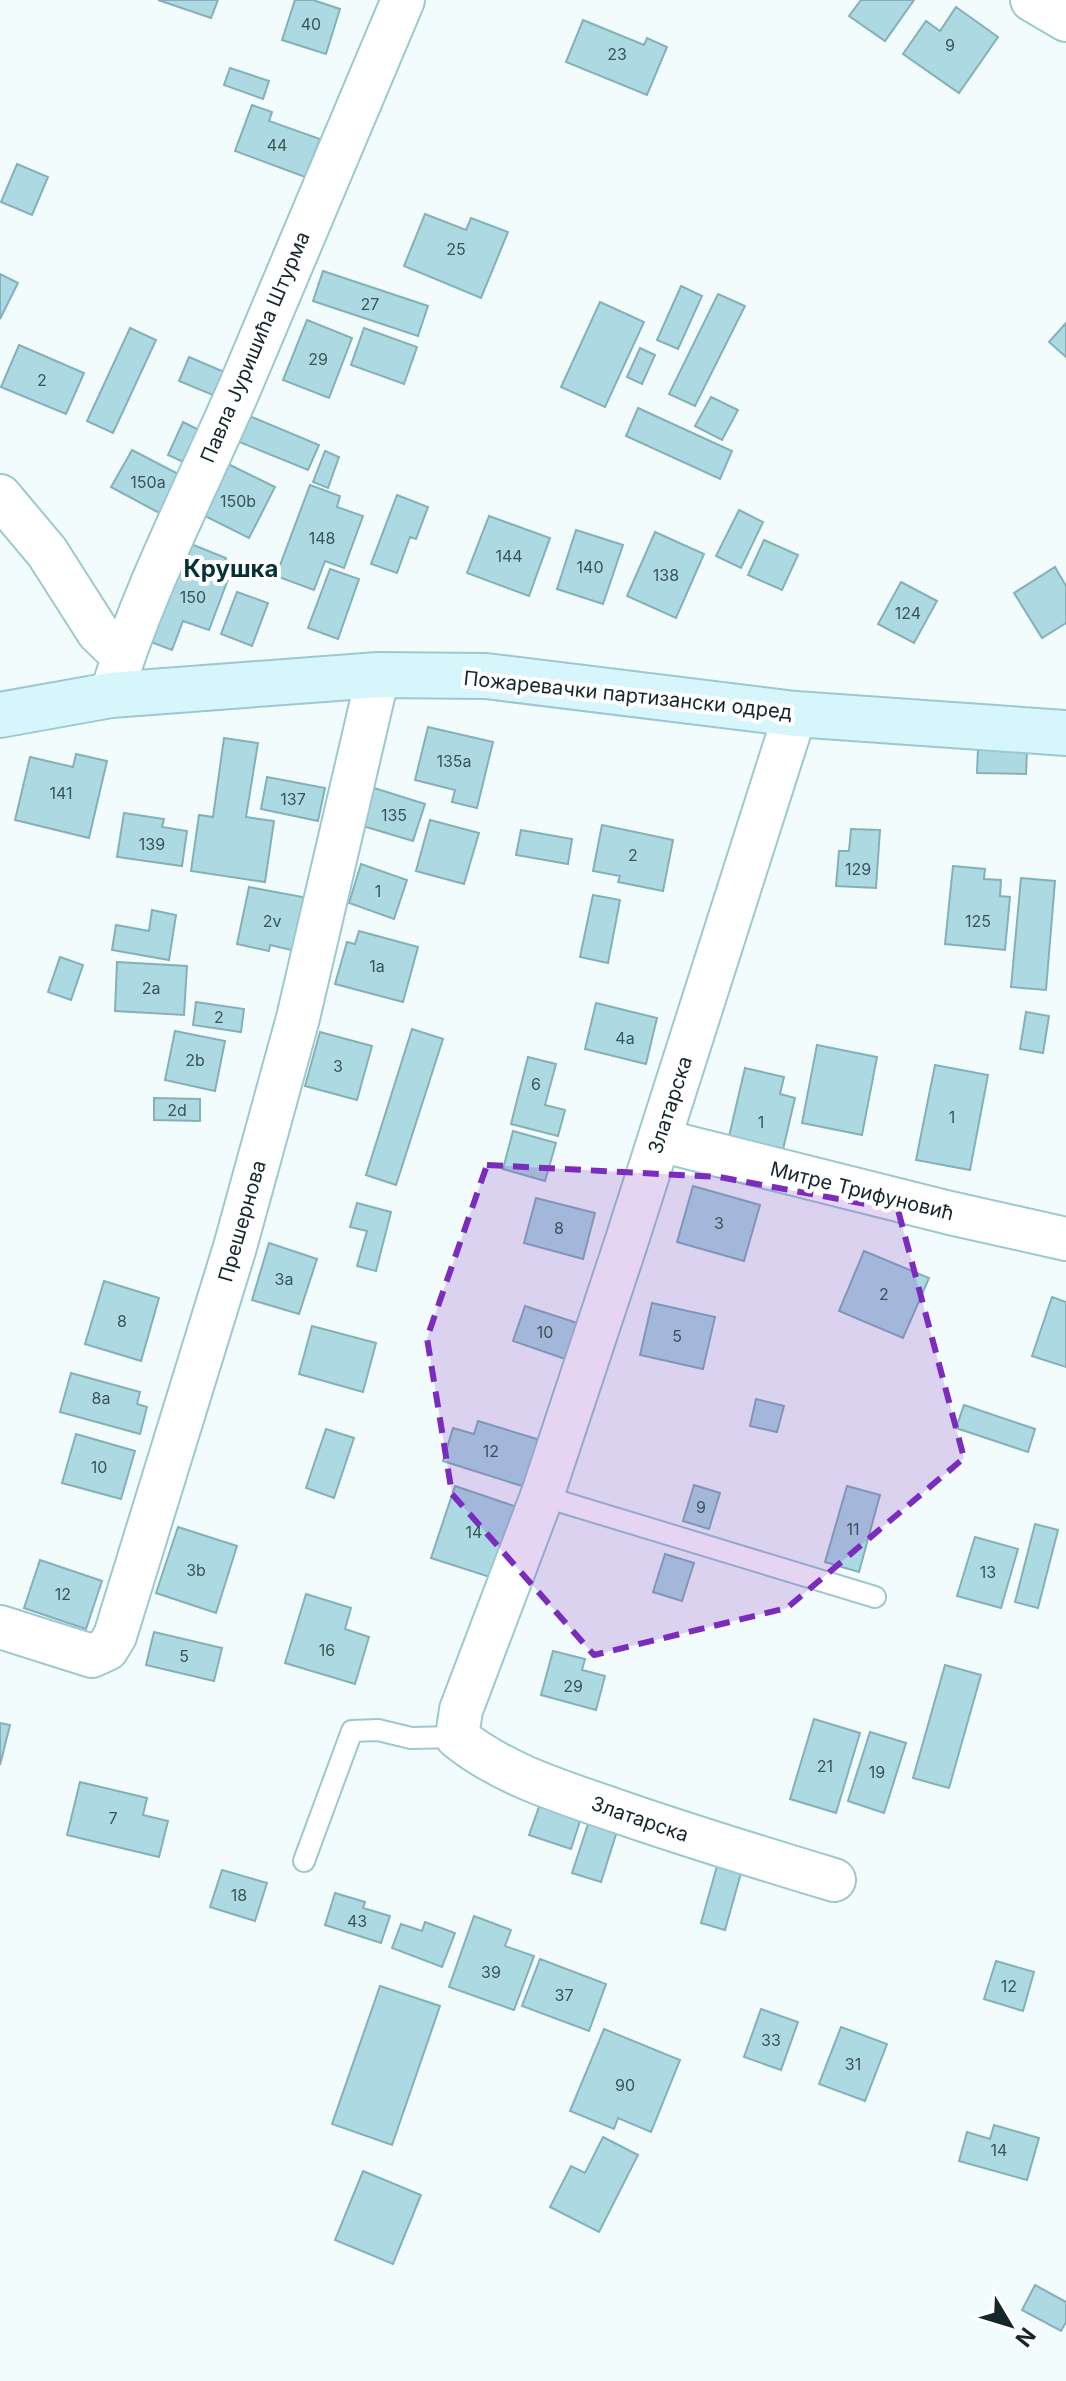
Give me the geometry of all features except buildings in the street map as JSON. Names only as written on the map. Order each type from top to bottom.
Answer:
[{"type":"street","name":"Павла Јуришића Штурма","points":[[117,676],[183,509],[239,389],[403,0]]},
{"type":"street","points":[[1032,0],[1066,20]]},
{"type":"street","points":[[0,496],[47,552],[98,632],[117,676]]},
{"type":"street","name":"Прешернова","points":[[0,1627],[92,1656],[107,1649],[115,1636],[235,1247],[294,1033],[378,675]]},
{"type":"street","name":"Пожаревачки партизански одред","points":[[0,715],[117,676],[486,676],[795,714],[1066,733]]},
{"type":"street","name":"Златарска","points":[[795,714],[542,1496],[461,1710],[457,1737],[480,1756],[552,1788],[711,1843],[834,1880]]},
{"type":"street","name":"Митре Трифуновић","points":[[659,1140],[1066,1239]]},
{"type":"lane","points":[[542,1496],[875,1597]]},
{"type":"lane","points":[[304,1861],[352,1731],[378,1730],[411,1738],[457,1737]]},
{"type":"highlighted area","points":[[487,1165],[719,1177],[898,1210],[964,1458],[787,1608],[594,1655],[452,1494],[427,1338]]},
{"type":"district","name":"Крушка","points":[[231,568]]}]
